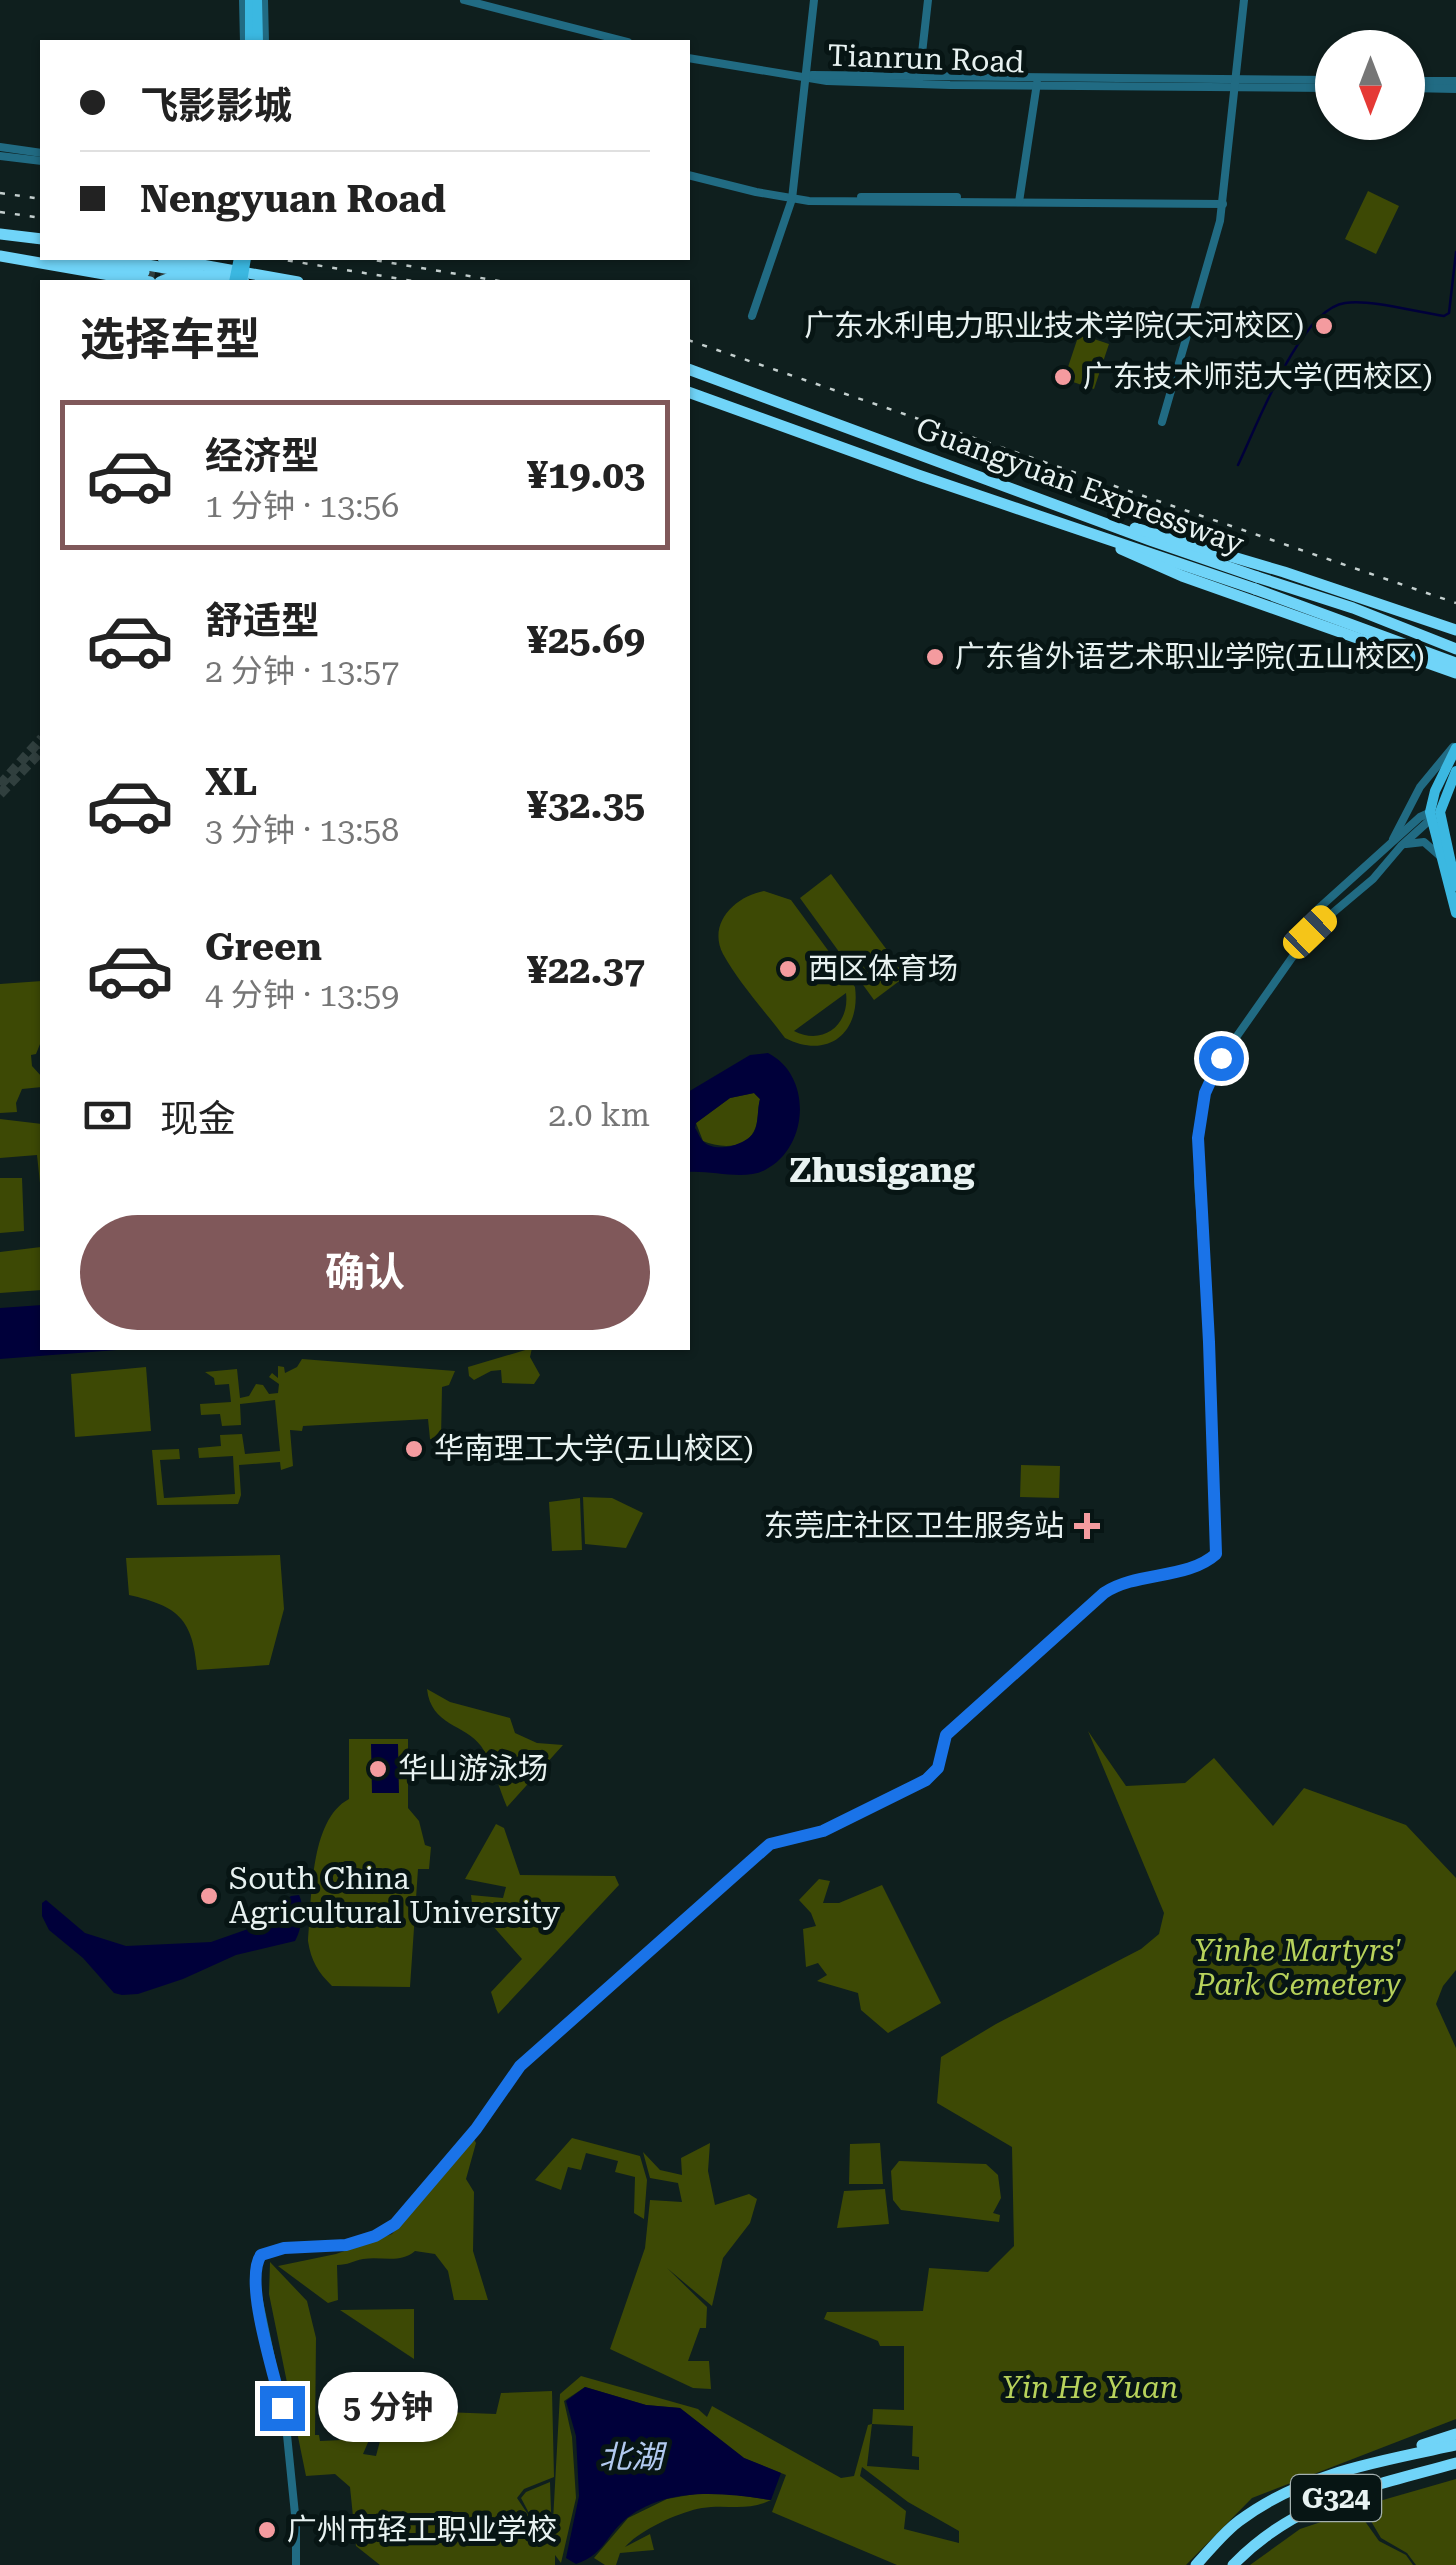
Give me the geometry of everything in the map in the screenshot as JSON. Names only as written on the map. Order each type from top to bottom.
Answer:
[{"type":"highway","points":[[3,235],[40,242]]},
{"type":"highway","points":[[0,254],[40,257]]},
{"type":"highway","points":[[0,254],[92,272],[147,277]]},
{"type":"highway","points":[[60,260],[147,277]]},
{"type":"highway","points":[[118,260],[232,280]]},
{"type":"highway","points":[[174,260],[287,280]]},
{"type":"highway","points":[[92,272],[111,280]]},
{"type":"highway","points":[[165,280],[195,273]]},
{"type":"highway","name":"Guangyuan Expressway","points":[[690,370],[1102,522],[1256,583],[1456,671]]},
{"type":"highway","name":"Guangyuan Expressway","points":[[690,393],[918,476],[1096,535],[1353,608],[1456,649]]},
{"type":"highway","points":[[1102,522],[1194,544],[1456,630]]},
{"type":"highway","points":[[1096,535],[1152,565],[1456,671]]},
{"type":"highway","points":[[1354,636],[1368,634],[1376,625],[1376,611],[1368,600]]},
{"type":"highway","points":[[1401,652],[1418,652],[1427,644],[1427,632],[1416,616]]},
{"type":"highway","points":[[1380,2460],[1456,2434]]},
{"type":"highway","name":"G324","points":[[1196,2565],[1228,2531],[1262,2506],[1316,2480],[1380,2460],[1456,2445]]},
{"type":"highway","name":"G324","points":[[1233,2565],[1266,2533],[1308,2509],[1456,2463]]},
{"type":"highway","points":[[1196,2565],[1212,2559],[1218,2564]]},
{"type":"main road","points":[[246,0],[254,40]]},
{"type":"main road","points":[[254,40],[261,0]]},
{"type":"main road","points":[[1456,746],[1435,791],[1434,814],[1440,856],[1456,913]]},
{"type":"main road","points":[[1456,771],[1434,814],[1456,886]]},
{"type":"street","points":[[464,0],[620,40]]},
{"type":"street","points":[[752,316],[792,199],[814,0]]},
{"type":"street","points":[[919,81],[928,0]]},
{"type":"street","points":[[1162,422],[1213,252],[1223,204],[1244,0]]},
{"type":"street","name":"Tianrun Road","points":[[690,58],[805,76],[826,73],[919,81],[1315,84]]},
{"type":"street","points":[[1019,202],[1037,82]]},
{"type":"street","points":[[1425,84],[1456,85]]},
{"type":"street","points":[[0,148],[40,153]]},
{"type":"street","points":[[0,156],[40,161]]},
{"type":"street","points":[[690,175],[792,199],[1223,204]]},
{"type":"street","points":[[1389,846],[1420,787],[1456,746]]},
{"type":"street","points":[[296,2565],[288,2435],[254,2277],[256,2262],[266,2252],[346,2245],[375,2236],[395,2224],[476,2129],[520,2066],[770,1844],[823,1831],[926,1780],[938,1768],[946,1735],[1104,1593],[1126,1582],[1204,1563],[1216,1554],[1209,1330],[1198,1181],[1205,1093],[1221,1058],[1310,932],[1374,879],[1434,814]]},
{"type":"street","points":[[1310,932],[1312,916],[1318,909],[1389,846],[1434,814]]},
{"type":"street","points":[[1401,846],[1424,842],[1440,856]]},
{"type":"green space","points":[[1368,191],[1399,206],[1376,254],[1345,239]]},
{"type":"green space","points":[[1079,334],[1109,344],[1094,389],[1064,379]]},
{"type":"green space","points":[[831,874],[906,976],[874,1000],[800,898]]},
{"type":"green space","points":[[764,891],[791,900],[855,987],[853,1017],[847,1029],[828,1044],[815,1046],[785,1038],[723,954],[719,943],[722,922],[735,905]],"holes":[[[846,993],[844,1015],[832,1030],[815,1036],[794,1031]]]},
{"type":"green space","points":[[40,981],[40,1044],[36,1054],[31,1055],[32,1066],[40,1075],[40,1087],[22,1089],[17,1112],[0,1113],[0,984]]},
{"type":"green space","points":[[754,1093],[760,1099],[757,1124],[750,1137],[731,1146],[703,1141],[696,1123],[730,1098]]},
{"type":"green space","points":[[0,1119],[40,1124],[40,1183],[37,1155],[0,1158]]},
{"type":"green space","points":[[0,1178],[22,1178],[24,1231],[0,1233]]},
{"type":"green space","points":[[40,1247],[40,1290],[0,1293],[0,1252]]},
{"type":"green space","points":[[532,1350],[530,1357],[540,1375],[534,1384],[502,1383],[501,1370],[474,1380],[468,1367]]},
{"type":"green space","points":[[302,1359],[455,1371],[449,1385],[442,1387],[441,1439],[430,1439],[428,1419],[303,1426],[302,1431],[290,1430],[293,1466],[281,1470],[280,1462],[239,1465],[238,1504],[157,1505],[152,1450],[179,1449],[180,1459],[160,1460],[164,1498],[235,1494],[233,1456],[199,1458],[198,1448],[221,1446],[220,1435],[242,1434],[245,1454],[280,1451],[275,1400],[240,1404],[241,1425],[222,1426],[220,1414],[201,1415],[200,1404],[231,1402],[229,1384],[215,1385],[214,1378],[205,1372],[237,1369],[240,1398],[249,1396],[256,1384],[263,1385],[269,1394],[278,1393],[279,1384],[269,1377],[272,1373],[278,1378],[278,1366],[284,1367],[285,1373]]},
{"type":"green space","points":[[146,1367],[151,1431],[75,1437],[71,1374]]},
{"type":"green space","points":[[1021,1465],[1060,1466],[1059,1498],[1020,1497]]},
{"type":"green space","points":[[583,1497],[612,1498],[643,1513],[626,1548],[585,1544]]},
{"type":"green space","points":[[580,1498],[582,1550],[552,1551],[549,1502]]},
{"type":"green space","points":[[280,1555],[284,1609],[269,1665],[197,1670],[192,1638],[180,1618],[160,1604],[129,1595],[126,1558]]},
{"type":"green space","points":[[427,1689],[450,1702],[510,1718],[515,1733],[537,1743],[563,1745],[507,1807],[481,1746],[435,1710]]},
{"type":"green space","points":[[1088,1731],[1126,1786],[1185,1783],[1214,1758],[1273,1826],[1304,1788],[1406,1825],[1456,1878],[1456,1970],[1443,1986],[1436,2004],[1456,2048],[1456,2419],[1252,2498],[1186,2565],[897,2565],[772,2512],[786,2475],[744,2458],[680,2408],[646,2405],[585,2387],[564,2401],[572,2437],[576,2498],[561,2563],[555,2555],[555,2565],[380,2565],[356,2546],[350,2487],[335,2474],[306,2476],[269,2294],[270,2262],[307,2301],[316,2338],[315,2435],[319,2435],[320,2441],[342,2440],[343,2427],[375,2426],[363,2454],[376,2456],[380,2441],[408,2439],[418,2411],[496,2414],[501,2393],[552,2391],[554,2477],[524,2489],[517,2498],[537,2528],[521,2498],[550,2482],[552,2539],[560,2394],[581,2376],[698,2409],[707,2417],[712,2406],[841,2478],[854,2476],[868,2425],[872,2424],[873,2409],[904,2410],[904,2346],[880,2346],[878,2341],[824,2319],[827,2312],[923,2311],[929,2268],[988,2272],[1014,2246],[1012,2147],[937,2103],[941,2057],[1141,1949],[1159,1934],[1164,1913]],"holes":[[[872,2424],[913,2426],[912,2456],[919,2457],[919,2470],[867,2466]],[[862,2467],[908,2502],[959,2531],[959,2543],[904,2529],[906,2511],[860,2476]]]},
{"type":"green space","points":[[349,1739],[408,1739],[408,1808],[419,1821],[425,1845],[431,1847],[429,1869],[418,1869],[410,1987],[332,1986],[316,1966],[309,1948],[312,1884],[320,1843],[326,1824],[349,1799]]},
{"type":"green space","points":[[496,1824],[504,1828],[520,1875],[615,1876],[619,1885],[498,2014],[491,1992],[522,1959],[492,1925],[474,1920],[471,1895],[503,1898],[506,1887],[465,1879]]},
{"type":"green space","points":[[819,1879],[830,1881],[823,1903],[839,1903],[882,1885],[941,2003],[888,2033],[861,2010],[858,1993],[817,1981],[827,1975],[818,1963],[806,1967],[803,1929],[816,1926],[799,1900]]},
{"type":"green space","points":[[471,2134],[476,2143],[466,2179],[474,2192],[473,2251],[488,2300],[454,2300],[448,2271],[435,2254],[415,2251],[397,2258],[337,2265],[338,2300],[328,2303],[278,2266],[336,2254],[392,2234]]},
{"type":"green space","points":[[572,2138],[640,2156],[647,2180],[644,2219],[634,2213],[635,2177],[615,2172],[618,2161],[586,2153],[581,2170],[568,2167],[561,2190],[535,2180]]},
{"type":"green space","points":[[710,2143],[708,2171],[715,2205],[749,2194],[757,2199],[750,2223],[723,2258],[712,2306],[667,2268],[707,2307],[706,2328],[700,2328],[688,2361],[709,2361],[711,2389],[693,2388],[610,2349],[645,2248],[650,2200],[682,2202],[678,2183],[650,2178],[643,2152],[660,2170],[682,2175],[681,2158]]},
{"type":"green space","points":[[880,2143],[883,2184],[849,2184],[850,2144]]},
{"type":"green space","points":[[899,2161],[986,2164],[998,2175],[1001,2198],[993,2213],[1000,2215],[999,2222],[901,2210],[893,2200],[891,2171]]},
{"type":"green space","points":[[885,2189],[889,2224],[837,2228],[844,2191]]},
{"type":"green space","points":[[414,2309],[414,2359],[340,2310]]},
{"type":"green space","points":[[1456,2479],[1456,2565],[1416,2565],[1407,2553],[1381,2538],[1362,2506]]},
{"type":"green space","points":[[711,2491],[771,2500],[754,2506],[711,2507],[682,2513],[650,2528],[625,2547],[650,2534],[654,2550],[620,2553],[616,2565],[605,2565],[594,2558],[628,2518],[667,2499]]},
{"type":"green space","points":[[1357,2510],[1379,2541],[1406,2555],[1413,2565],[1250,2565],[1300,2529]]},
{"type":"water","points":[[768,1053],[783,1064],[798,1094],[800,1112],[790,1146],[780,1160],[757,1173],[690,1172],[690,1091],[750,1055]],"holes":[[[754,1093],[760,1099],[757,1124],[750,1137],[722,1147],[708,1145],[695,1128],[696,1123],[730,1098]]]},
{"type":"water","points":[[40,1305],[40,1350],[117,1350],[0,1359],[0,1308]]},
{"type":"water","points":[[371,1744],[398,1744],[399,1793],[372,1793]]},
{"type":"water","points":[[299,1895],[302,1918],[295,1941],[236,1955],[138,1994],[114,1993],[83,1958],[49,1930],[42,1916],[42,1903],[46,1900],[85,1933],[126,1946],[211,1942],[248,1929],[291,1896]]},
{"type":"water","name":"北湖","points":[[585,2387],[646,2405],[680,2408],[744,2458],[781,2473],[771,2500],[697,2494],[661,2501],[627,2518],[586,2560],[576,2564],[566,2558],[579,2496],[576,2436],[566,2401]]},
{"type":"waterway","points":[[1238,465],[1268,398],[1312,325],[1328,310],[1356,302],[1444,316],[1449,313],[1456,252]]},
{"type":"tunnel","points":[[144,272],[194,280]]},
{"type":"tunnel","points":[[0,785],[40,740]]},
{"type":"tunnel","points":[[0,794],[40,752]]},
{"type":"railway","points":[[0,193],[40,199]]},
{"type":"railway","points":[[0,212],[40,218]]},
{"type":"railway","points":[[285,260],[407,280]]},
{"type":"railway","points":[[374,260],[493,280]]},
{"type":"railway","points":[[690,341],[1456,603]]},
{"type":"place","name":"广东水利电力职业技术学院(天河校区)","points":[[1324,326]]},
{"type":"place","name":"广东技术师范大学(西校区)","points":[[1063,377]]},
{"type":"place","name":"广东省外语艺术职业学院(五山校区)","points":[[935,657]]},
{"type":"place","name":"西区体育场","points":[[788,969]]},
{"type":"place","name":"华南理工大学(五山校区)","points":[[414,1449]]},
{"type":"place","name":"东莞庄社区卫生服务站","points":[[1087,1526]]},
{"type":"place","name":"华山游泳场","points":[[378,1769]]},
{"type":"place","name":"South China Agricultural University","points":[[209,1896]]},
{"type":"place","name":"广州市轻工职业学校","points":[[267,2530]]},
{"type":"district","name":"Zhusigang","points":[[882,1170]]},
{"type":"route","points":[[282,2408],[254,2277],[261,2255],[284,2248],[346,2245],[395,2224],[476,2129],[520,2066],[770,1844],[823,1831],[926,1780],[938,1768],[946,1735],[1104,1593],[1118,1584],[1204,1563],[1216,1554],[1198,1138],[1205,1093],[1221,1058]]},
{"type":"park label","name":"Yinhe Martyrs' Park Cemetery","points":[[1298,1968]]},
{"type":"park label","name":"Yin He Yuan","points":[[1090,2388]]}]
